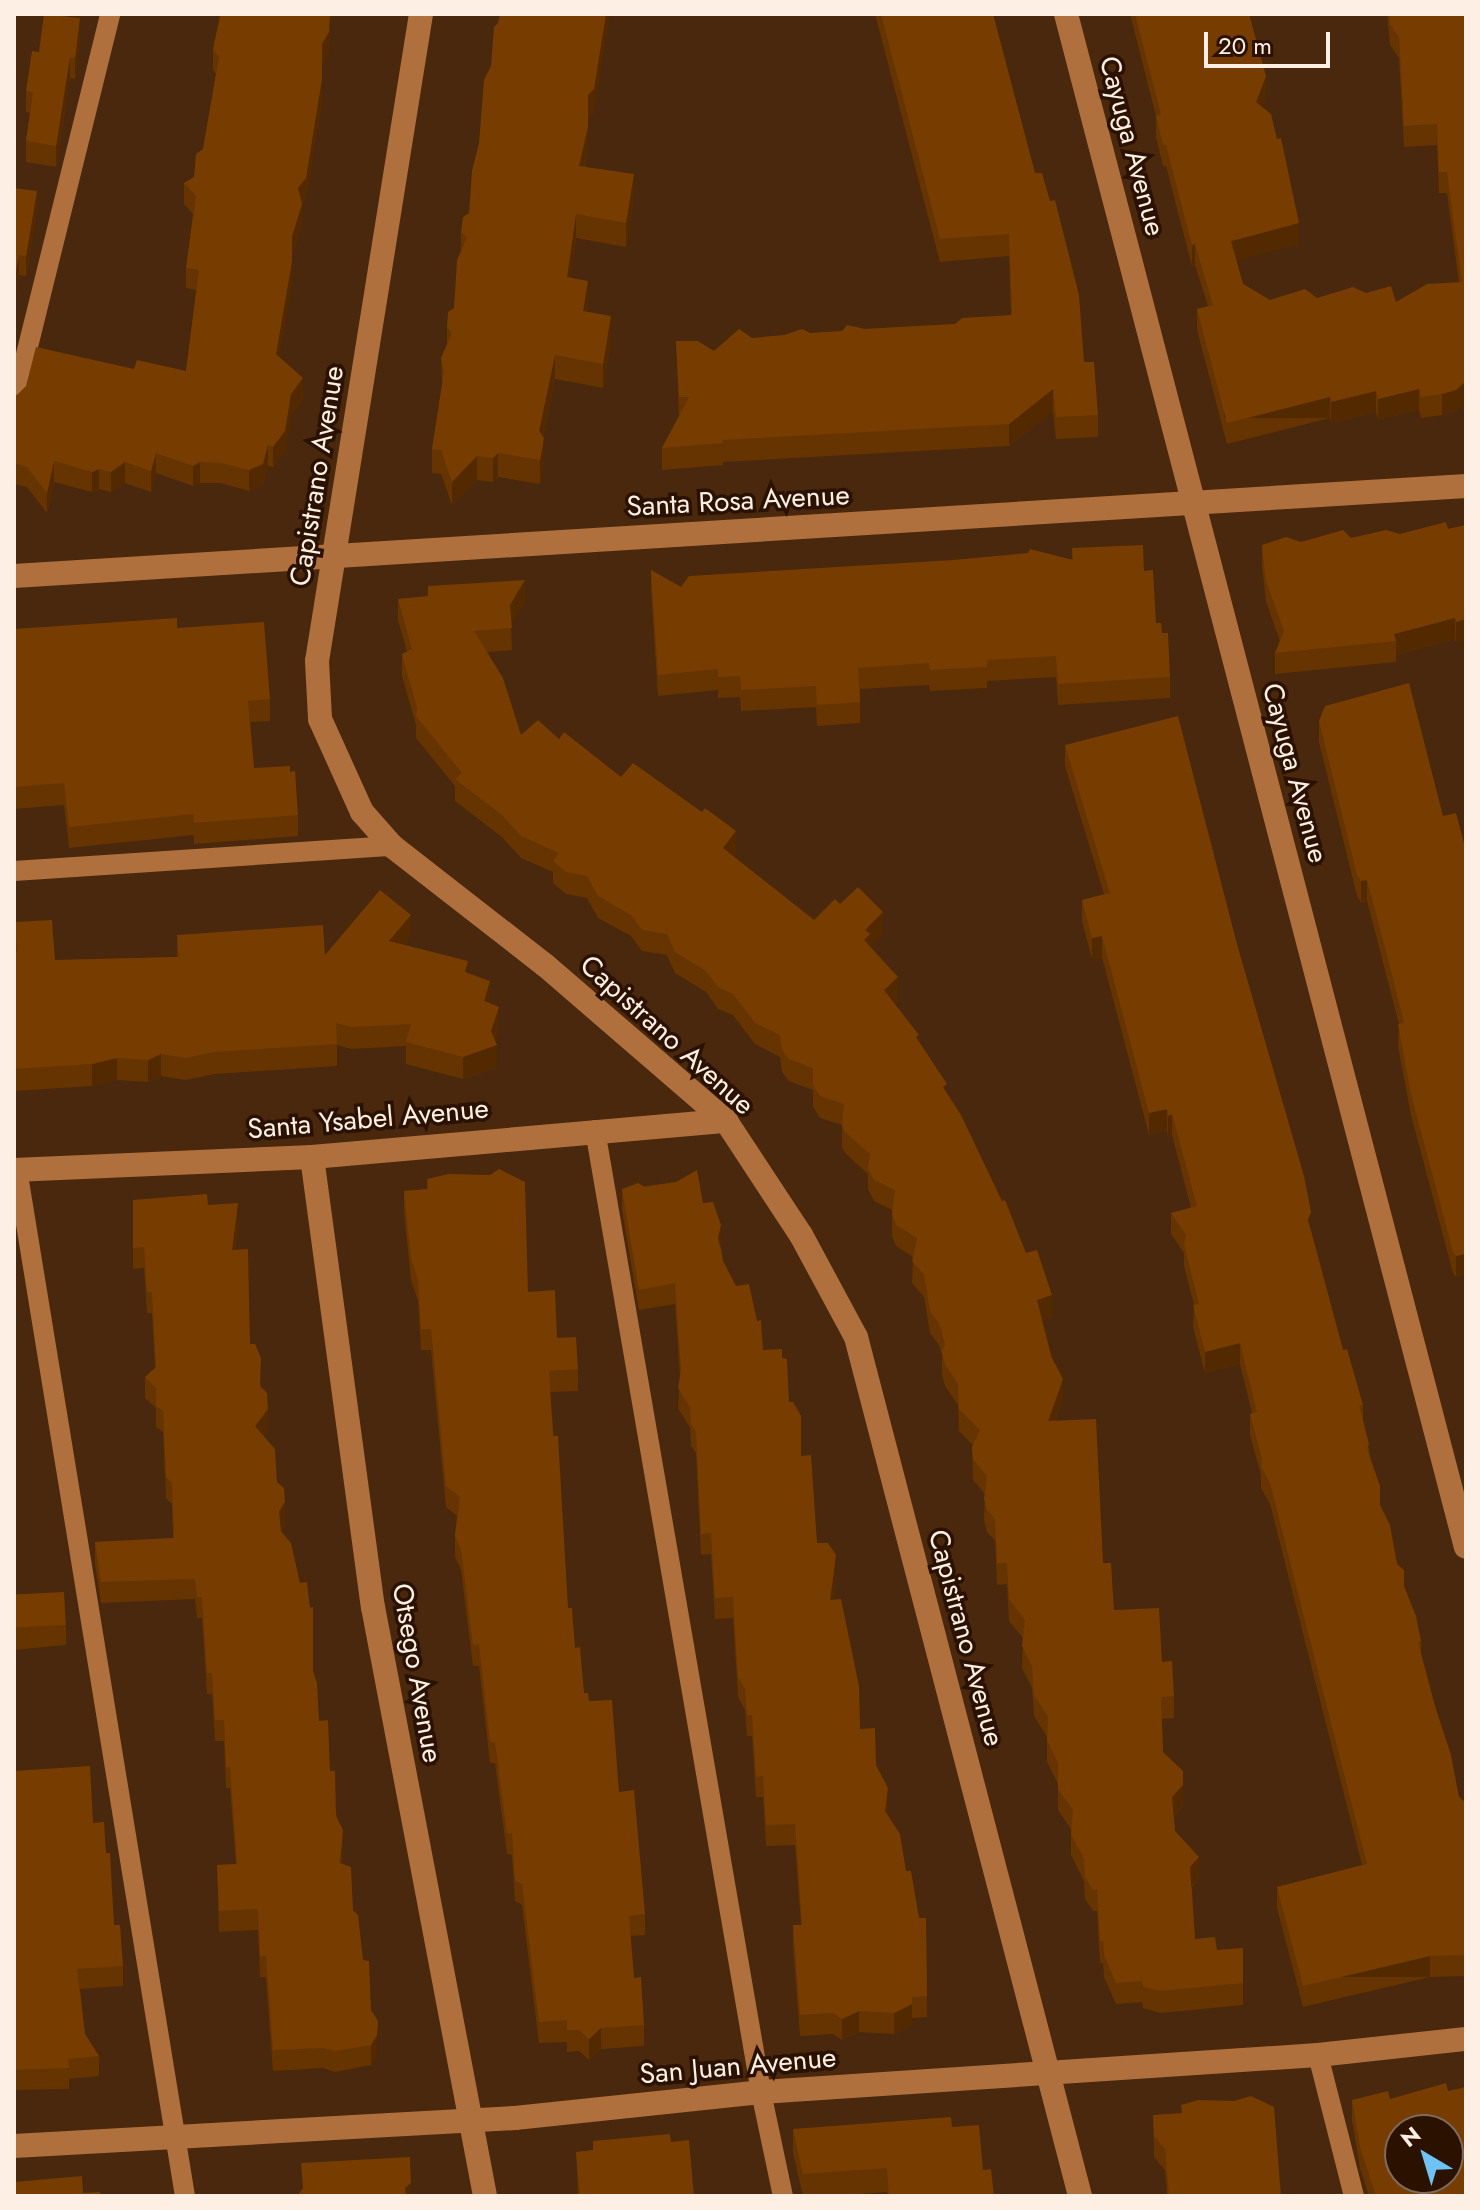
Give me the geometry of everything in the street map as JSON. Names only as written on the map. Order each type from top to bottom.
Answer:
[{"type":"street","name":"Capistrano Avenue","points":[[421,14],[317,661],[320,719],[362,812],[392,846],[545,965],[726,1121],[801,1235],[856,1337],[1080,2196]]},
{"type":"street","name":"Cayuga Avenue","points":[[1066,14],[1466,1547]]},
{"type":"street","name":"Santa Rosa Avenue","points":[[14,576],[336,553],[1195,505],[1466,486]]},
{"type":"street","name":"Santa Ysabel Avenue","points":[[16,1169],[312,1157],[726,1121]]},
{"type":"street","name":"Otsego Avenue","points":[[312,1157],[373,1607],[485,2196]]},
{"type":"street","name":"San Juan Avenue","points":[[14,2146],[471,2121],[761,2092],[1318,2055],[1466,2039]]},
{"type":"lane","points":[[14,403],[110,14]]},
{"type":"lane","points":[[14,871],[392,846]]},
{"type":"lane","points":[[595,1130],[761,2092],[783,2196]]},
{"type":"lane","points":[[16,1169],[185,2196]]},
{"type":"lane","points":[[1318,2055],[1354,2196]]},
{"type":"building","points":[[44,14],[80,18],[75,58],[70,57],[56,146],[26,141],[33,92],[26,91],[32,51],[39,52]]},
{"type":"building","points":[[221,14],[330,14],[329,32],[322,44],[322,79],[306,178],[298,188],[302,204],[292,236],[292,261],[276,354],[303,378],[291,394],[285,431],[273,447],[268,445],[263,464],[249,470],[221,463],[200,462],[193,466],[156,453],[151,471],[125,462],[111,472],[99,469],[92,472],[54,461],[47,493],[27,467],[14,463],[14,394],[17,395],[26,386],[36,347],[134,369],[137,360],[186,371],[199,270],[186,268],[196,196],[184,183],[194,177],[196,154],[203,149],[219,57],[213,49]]},
{"type":"building","points":[[500,14],[606,14],[594,89],[588,95],[588,127],[579,166],[634,174],[626,223],[576,214],[567,277],[588,281],[583,311],[611,316],[603,364],[555,355],[539,431],[544,438],[540,460],[498,453],[493,458],[477,456],[452,482],[441,450],[432,449],[444,372],[441,358],[452,333],[447,327],[448,312],[454,308],[457,260],[467,238],[461,232],[463,217],[469,213],[484,80],[491,66],[494,27]]},
{"type":"building","points":[[881,14],[993,14],[1035,173],[1042,173],[1050,201],[1055,200],[1079,295],[1084,362],[1094,362],[1098,415],[1056,417],[1053,389],[1009,424],[723,440],[723,443],[662,448],[689,397],[679,397],[676,341],[698,341],[714,351],[739,329],[752,338],[784,335],[802,329],[810,333],[842,331],[847,325],[865,329],[955,324],[962,318],[1012,315],[1009,234],[940,239]]},
{"type":"building","points":[[1135,14],[1249,14],[1266,76],[1256,102],[1271,114],[1277,139],[1281,138],[1299,223],[1231,241],[1243,284],[1270,300],[1305,289],[1317,298],[1353,287],[1366,293],[1391,286],[1396,302],[1427,284],[1462,282],[1447,172],[1439,172],[1437,124],[1404,126],[1399,37],[1390,24],[1389,14],[1466,14],[1466,381],[1456,390],[1421,397],[1419,389],[1378,399],[1376,391],[1331,402],[1330,397],[1227,423],[1197,309],[1213,305],[1195,244],[1192,245],[1166,145],[1163,145],[1156,116],[1161,114]]},
{"type":"building","points":[[14,188],[37,191],[26,256],[19,255],[14,283]]},
{"type":"building","points":[[1446,522],[1448,529],[1466,525],[1466,619],[1456,622],[1455,618],[1394,634],[1396,641],[1275,653],[1284,631],[1266,581],[1262,545],[1286,537],[1301,542],[1343,530],[1351,538],[1386,530],[1400,534]]},
{"type":"building","points":[[1143,545],[1144,571],[1153,570],[1156,623],[1161,623],[1162,633],[1168,633],[1170,677],[1058,684],[1056,656],[987,660],[987,667],[930,670],[929,663],[858,668],[860,702],[817,705],[816,686],[741,690],[740,676],[718,677],[718,669],[658,675],[651,570],[681,587],[689,576],[953,560],[1028,553],[1030,549],[1073,560],[1072,548]]},
{"type":"building","points":[[525,580],[510,605],[512,628],[474,631],[503,678],[521,735],[538,720],[559,739],[564,732],[621,777],[633,763],[702,812],[705,808],[736,831],[723,848],[814,920],[835,899],[840,904],[858,887],[883,912],[865,930],[870,934],[864,940],[898,977],[884,990],[919,1035],[916,1037],[947,1084],[943,1087],[961,1115],[1002,1201],[1005,1200],[1026,1253],[1037,1250],[1052,1295],[1037,1300],[1051,1356],[1063,1379],[1048,1421],[1096,1419],[1103,1563],[1111,1563],[1114,1610],[1159,1608],[1162,1662],[1172,1661],[1174,1696],[1162,1697],[1161,1703],[1163,1752],[1183,1771],[1183,1785],[1172,1797],[1175,1831],[1199,1857],[1190,1867],[1195,1939],[1215,1937],[1217,1950],[1243,1948],[1243,1983],[1161,1991],[1143,1987],[1142,1981],[1116,1983],[1104,1955],[1103,1941],[1100,1941],[1097,1889],[1093,1890],[1085,1877],[1084,1859],[1071,1834],[1073,1810],[1058,1789],[1058,1763],[1047,1740],[1048,1717],[1034,1695],[1032,1666],[1022,1646],[1025,1620],[1009,1599],[1007,1563],[997,1563],[995,1519],[987,1510],[984,1499],[987,1476],[973,1459],[972,1447],[980,1430],[959,1409],[958,1384],[945,1364],[942,1352],[945,1344],[939,1323],[930,1311],[924,1275],[912,1261],[917,1238],[896,1225],[892,1214],[895,1190],[874,1180],[868,1168],[870,1154],[845,1132],[842,1125],[844,1104],[820,1096],[813,1085],[813,1068],[789,1059],[782,1050],[780,1035],[755,1023],[733,994],[718,987],[706,971],[675,952],[667,934],[642,930],[631,915],[598,896],[587,876],[566,872],[553,861],[559,853],[521,836],[502,815],[455,779],[462,773],[416,716],[417,708],[402,654],[412,649],[398,599],[428,596],[428,586]]},
{"type":"building","points":[[177,618],[177,628],[264,622],[270,699],[248,701],[254,768],[290,766],[290,772],[295,771],[298,815],[194,823],[194,814],[69,827],[64,783],[14,787],[14,629]]},
{"type":"building","points":[[1409,683],[1443,816],[1456,813],[1466,851],[1466,1258],[1465,1254],[1456,1256],[1453,1252],[1411,1094],[1398,1024],[1404,1023],[1388,959],[1367,880],[1361,881],[1357,875],[1319,721],[1325,706]]},
{"type":"building","points":[[1178,716],[1237,944],[1304,1176],[1311,1212],[1308,1220],[1343,1350],[1347,1349],[1363,1405],[1359,1405],[1369,1444],[1367,1449],[1380,1486],[1380,1505],[1390,1525],[1397,1564],[1404,1570],[1404,1586],[1416,1616],[1421,1641],[1418,1642],[1451,1755],[1459,1797],[1466,1808],[1466,1955],[1430,1956],[1303,1986],[1277,1887],[1367,1864],[1270,1483],[1261,1467],[1262,1459],[1250,1414],[1257,1412],[1240,1343],[1205,1352],[1193,1305],[1199,1304],[1184,1245],[1186,1235],[1171,1213],[1197,1206],[1172,1114],[1168,1116],[1167,1109],[1149,1113],[1102,936],[1092,938],[1082,900],[1110,893],[1065,745]]},
{"type":"building","points":[[380,890],[411,915],[389,941],[468,961],[465,972],[490,981],[484,1001],[499,1007],[491,1031],[497,1045],[463,1057],[406,1042],[411,1024],[351,1027],[336,1023],[337,1044],[215,1052],[185,1058],[161,1054],[148,1060],[117,1058],[92,1064],[14,1069],[15,922],[52,920],[55,960],[179,957],[177,935],[323,925],[325,955]]},
{"type":"building","points":[[499,1169],[525,1182],[528,1292],[555,1290],[557,1338],[576,1337],[578,1369],[549,1371],[553,1436],[558,1436],[568,1608],[572,1608],[575,1648],[580,1647],[584,1693],[588,1693],[589,1701],[612,1700],[619,1792],[634,1790],[645,1914],[629,1916],[634,1978],[641,1977],[644,2025],[601,2028],[589,2039],[579,2030],[567,2030],[567,2020],[539,2022],[522,1884],[515,1880],[512,1833],[507,1833],[495,1742],[490,1742],[479,1644],[473,1645],[461,1549],[455,1536],[460,1497],[446,1486],[431,1329],[421,1329],[418,1280],[411,1259],[404,1191],[428,1189],[427,1179],[448,1174],[490,1175]]},
{"type":"building","points":[[697,1170],[703,1203],[713,1202],[721,1225],[718,1238],[723,1261],[736,1286],[749,1284],[757,1321],[761,1320],[763,1350],[782,1349],[782,1358],[787,1359],[789,1402],[793,1402],[801,1416],[801,1456],[811,1455],[817,1543],[828,1543],[836,1555],[830,1600],[841,1599],[859,1686],[860,1729],[875,1728],[876,1765],[888,1788],[885,1811],[900,1834],[906,1871],[911,1871],[919,1918],[926,1918],[927,1996],[912,1997],[912,2004],[894,2013],[859,2011],[842,2019],[833,2013],[800,2015],[793,1925],[802,1925],[795,1824],[766,1825],[763,1776],[756,1777],[752,1715],[747,1715],[745,1689],[738,1677],[733,1597],[715,1598],[711,1533],[701,1534],[696,1432],[691,1425],[690,1407],[678,1388],[681,1370],[675,1283],[639,1290],[622,1189],[638,1183],[645,1187],[676,1182]]},
{"type":"building","points":[[207,1194],[208,1205],[238,1203],[232,1250],[248,1249],[250,1344],[255,1344],[261,1358],[260,1386],[267,1393],[268,1409],[255,1426],[275,1449],[277,1482],[284,1488],[285,1502],[279,1511],[281,1531],[291,1543],[300,1583],[307,1582],[310,1608],[313,1607],[313,1671],[317,1683],[319,1721],[328,1720],[330,1771],[335,1771],[336,1816],[343,1830],[340,1863],[351,1867],[353,1910],[358,1915],[363,1960],[369,1961],[371,2010],[378,2021],[377,2035],[371,2045],[335,2051],[323,2048],[273,2050],[266,1956],[260,1956],[258,1909],[219,1911],[217,1865],[237,1864],[224,1720],[215,1720],[212,1673],[207,1673],[202,1597],[197,1597],[195,1579],[101,1582],[95,1542],[174,1538],[172,1483],[166,1477],[163,1411],[156,1406],[156,1388],[145,1377],[156,1367],[152,1292],[147,1292],[144,1247],[133,1248],[133,1200]]},
{"type":"building","points":[[64,1592],[66,1625],[16,1628],[14,1595]]},
{"type":"building","points":[[90,1766],[93,1823],[104,1822],[106,1853],[110,1853],[114,1925],[120,1925],[123,1966],[77,1969],[85,2034],[99,2056],[68,2059],[69,2068],[14,2070],[14,1771]]},
{"type":"building","points":[[1446,2083],[1448,2091],[1466,2087],[1466,2196],[1376,2196],[1360,2147],[1352,2100],[1388,2091],[1390,2099]]},
{"type":"building","points":[[1251,2096],[1274,2107],[1281,2196],[1169,2196],[1165,2149],[1154,2136],[1153,2115],[1182,2113],[1181,2105],[1198,2100],[1234,2101]]},
{"type":"building","points":[[951,2117],[952,2127],[979,2125],[983,2170],[991,2169],[994,2196],[889,2196],[887,2168],[803,2174],[793,2129]]},
{"type":"building","points":[[670,2134],[671,2142],[689,2140],[694,2196],[580,2196],[576,2152],[593,2150],[593,2141]]},
{"type":"building","points":[[410,2157],[411,2183],[405,2188],[406,2196],[297,2196],[303,2188],[301,2163]]},
{"type":"building","points":[[82,2176],[83,2193],[100,2192],[100,2196],[14,2196],[14,2182]]}]
